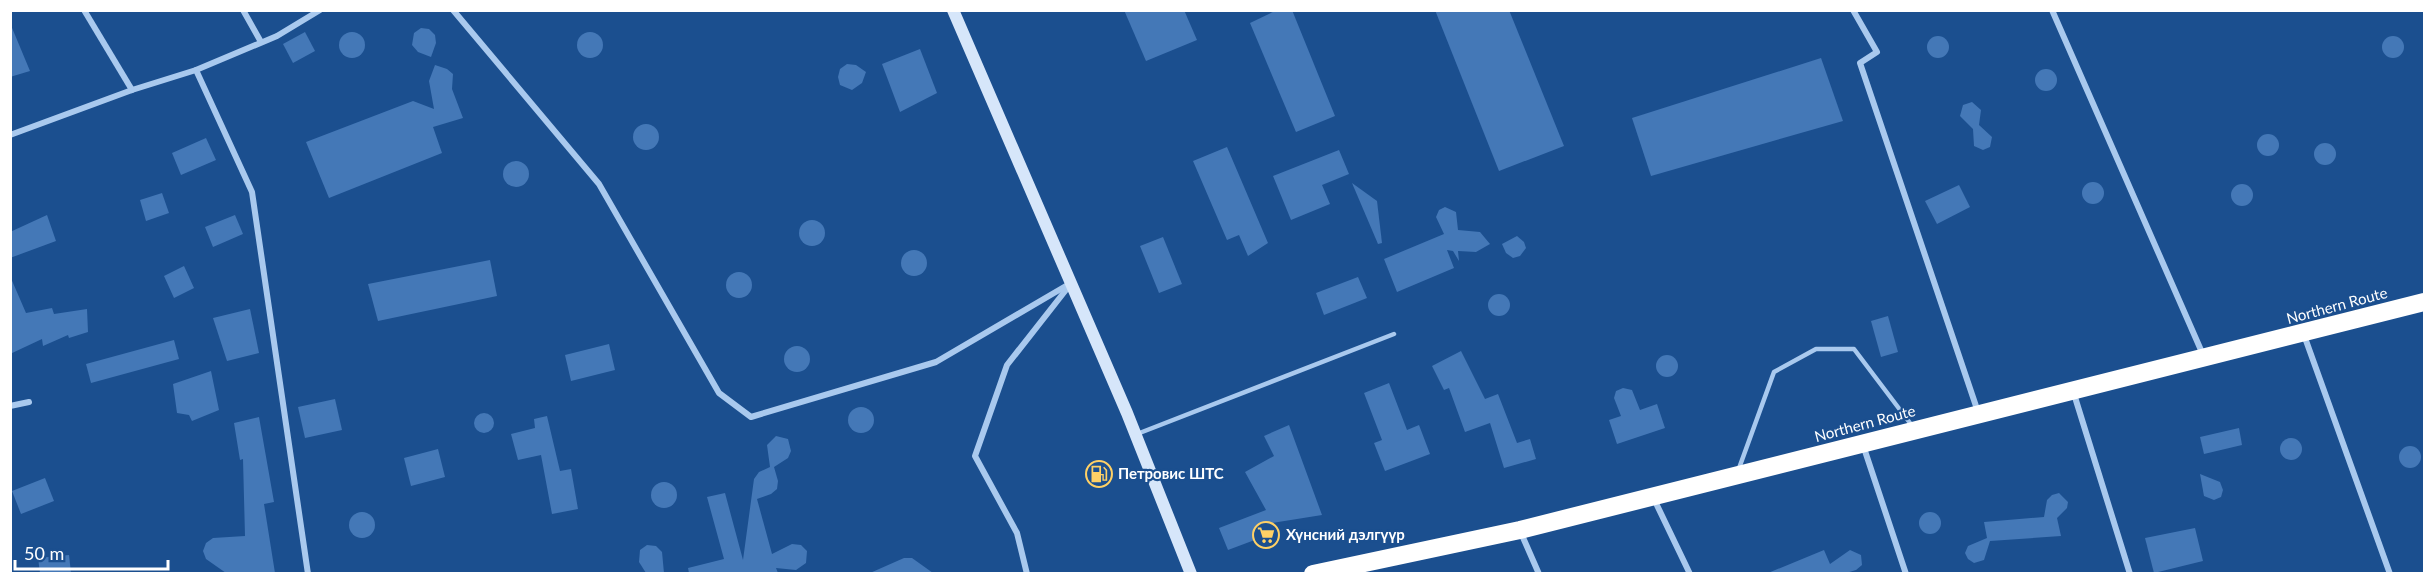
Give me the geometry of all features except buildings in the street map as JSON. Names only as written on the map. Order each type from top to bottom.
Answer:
[{"type":"highway","name":"Northern Route","points":[[1313,573],[1365,568],[1863,445],[1914,429],[1979,416],[2424,302]]},
{"type":"street","points":[[84,10],[132,90]]},
{"type":"street","points":[[243,10],[261,42]]},
{"type":"street","points":[[10,135],[132,90],[196,70],[277,36],[320,10]]},
{"type":"street","points":[[453,10],[598,184],[719,393],[751,417],[936,362],[1072,283]]},
{"type":"street","points":[[953,10],[1072,283],[1191,573]]},
{"type":"street","points":[[1853,10],[1877,52],[1860,63],[1979,416]]},
{"type":"street","points":[[2052,10],[2205,357]]},
{"type":"street","points":[[196,70],[252,192],[309,573]]},
{"type":"street","points":[[1027,573],[1017,533],[975,456],[1007,364],[1072,283]]},
{"type":"street","points":[[2304,334],[2390,573]]},
{"type":"street","points":[[2073,391],[2130,573]]},
{"type":"street","points":[[10,406],[29,402]]},
{"type":"street","points":[[1863,445],[1906,573]]},
{"type":"street","points":[[1652,496],[1690,573]]},
{"type":"street","points":[[1520,530],[1539,573]]},
{"type":"lane","points":[[1136,435],[1394,334]]},
{"type":"lane","points":[[1736,475],[1774,372],[1816,350],[1854,349],[1914,429]]},
{"type":"place","name":"Петровис ШТС","points":[[1099,474]]},
{"type":"place","name":"Хүнсний дэлгүүр","points":[[1266,535]]}]
